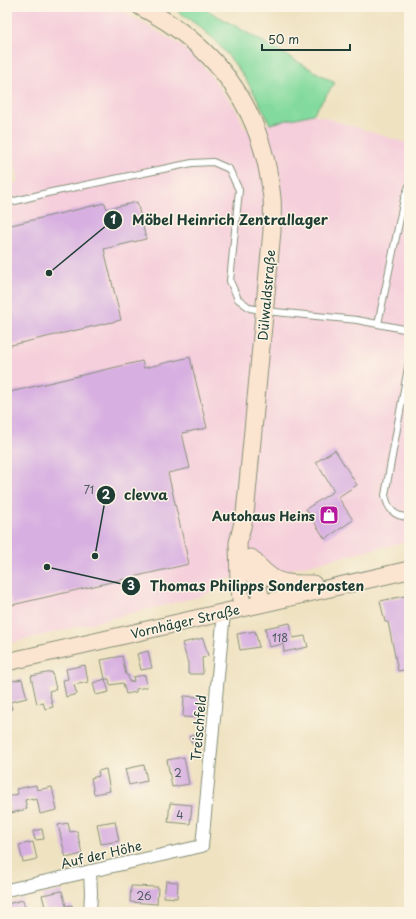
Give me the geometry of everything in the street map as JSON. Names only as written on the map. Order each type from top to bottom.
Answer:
[{"type":"street","name":"Dülwaldstraße","points":[[141,7],[163,18],[192,39],[218,65],[238,94],[254,122],[269,173],[272,200],[272,231],[244,514],[238,543],[239,583],[242,608]]},
{"type":"street","name":"Dülwaldstraße","points":[[244,514],[251,558],[262,603]]},
{"type":"street","points":[[251,558],[265,574],[278,582],[290,584],[344,584]]},
{"type":"street","name":"Vornhäger Straße","points":[[7,662],[409,570]]},
{"type":"street","name":"Treischfeld","points":[[202,846],[224,612]]},
{"type":"street","name":"Auf der Höhe","points":[[7,890],[202,846]]},
{"type":"street","points":[[90,872],[92,893],[90,912]]},
{"type":"lane","points":[[7,203],[184,164],[213,162],[229,169],[239,190],[230,281],[238,299],[250,308],[265,311],[357,320],[409,330]]},
{"type":"lane","points":[[378,324],[404,199],[409,186]]},
{"type":"lane","points":[[409,362],[385,495],[387,505],[395,513],[403,517],[409,517]]},
{"type":"shaded area","points":[[7,7],[105,7],[122,11],[179,44],[202,64],[237,111],[245,129],[313,114],[409,144],[409,541],[287,570],[224,579],[223,588],[198,597],[7,644],[7,185],[19,182],[7,126]]},
{"type":"green space","points":[[172,7],[202,7],[335,83],[313,114],[270,124],[249,84],[222,48],[200,27]]},
{"type":"building","points":[[137,202],[146,239],[104,249],[121,320],[7,346],[7,226],[105,203],[107,209]]},
{"type":"building","points":[[190,357],[207,428],[182,433],[190,468],[168,473],[189,564],[12,605],[7,585],[7,381],[10,392],[142,361],[144,368]]},
{"type":"building","points":[[335,450],[357,485],[338,497],[353,520],[325,539],[306,509],[334,491],[316,462]]},
{"type":"building","points":[[409,595],[409,669],[398,671],[388,622],[385,622],[380,601]]},
{"type":"building","points":[[290,623],[293,638],[305,636],[308,647],[284,652],[283,644],[269,647],[265,628]]},
{"type":"building","points":[[255,631],[259,647],[240,650],[237,634]]},
{"type":"building","points":[[203,638],[208,656],[202,658],[203,674],[188,674],[188,663],[182,643]]},
{"type":"building","points":[[148,651],[152,668],[141,670],[137,654]]},
{"type":"building","points":[[122,656],[129,682],[134,681],[133,677],[145,675],[147,687],[136,689],[136,692],[126,694],[123,683],[110,685],[109,679],[105,679],[101,660]]},
{"type":"building","points":[[85,665],[88,682],[74,685],[77,694],[66,697],[63,680],[68,679],[66,669]]},
{"type":"building","points":[[52,672],[56,689],[49,691],[53,707],[45,709],[43,702],[37,704],[31,676]]},
{"type":"building","points":[[22,679],[27,698],[10,702],[12,709],[7,710],[7,682]]},
{"type":"building","points":[[105,679],[109,692],[96,695],[93,683]]},
{"type":"building","points":[[184,696],[202,697],[201,718],[183,717]]},
{"type":"building","points":[[197,734],[200,741],[193,745],[189,737]]},
{"type":"building","points":[[184,757],[189,784],[172,787],[167,760]]},
{"type":"building","points":[[144,765],[147,781],[129,785],[125,769]]},
{"type":"building","points":[[106,769],[110,791],[94,794],[91,778],[99,776],[98,771]]},
{"type":"building","points":[[36,785],[37,790],[52,787],[57,810],[40,814],[37,799],[32,800],[32,798],[25,800],[27,809],[11,813],[7,797],[18,794],[16,789]]},
{"type":"building","points":[[170,803],[192,805],[190,824],[168,822]]},
{"type":"building","points":[[115,821],[119,841],[101,844],[97,824]]},
{"type":"building","points":[[68,823],[70,832],[77,831],[82,854],[66,858],[58,825]]},
{"type":"building","points":[[42,829],[44,839],[35,840],[33,831]]},
{"type":"building","points":[[33,842],[37,859],[23,862],[19,845]]},
{"type":"building","points":[[166,881],[178,882],[177,898],[164,897]]},
{"type":"building","points":[[131,886],[158,887],[157,904],[130,902]]},
{"type":"building","points":[[62,891],[66,906],[72,905],[73,912],[59,912],[58,908],[46,911],[42,895]]},
{"type":"building","points":[[23,900],[26,912],[7,912],[7,904]]},
{"type":"place","name":"Möbel Heinrich Zentrallager","points":[[49,273]]},
{"type":"place","name":"Autohaus Heins","points":[[329,515]]},
{"type":"place","name":"clevva","points":[[95,556]]},
{"type":"place","name":"Thomas Philipps Sonderposten","points":[[47,567]]}]
